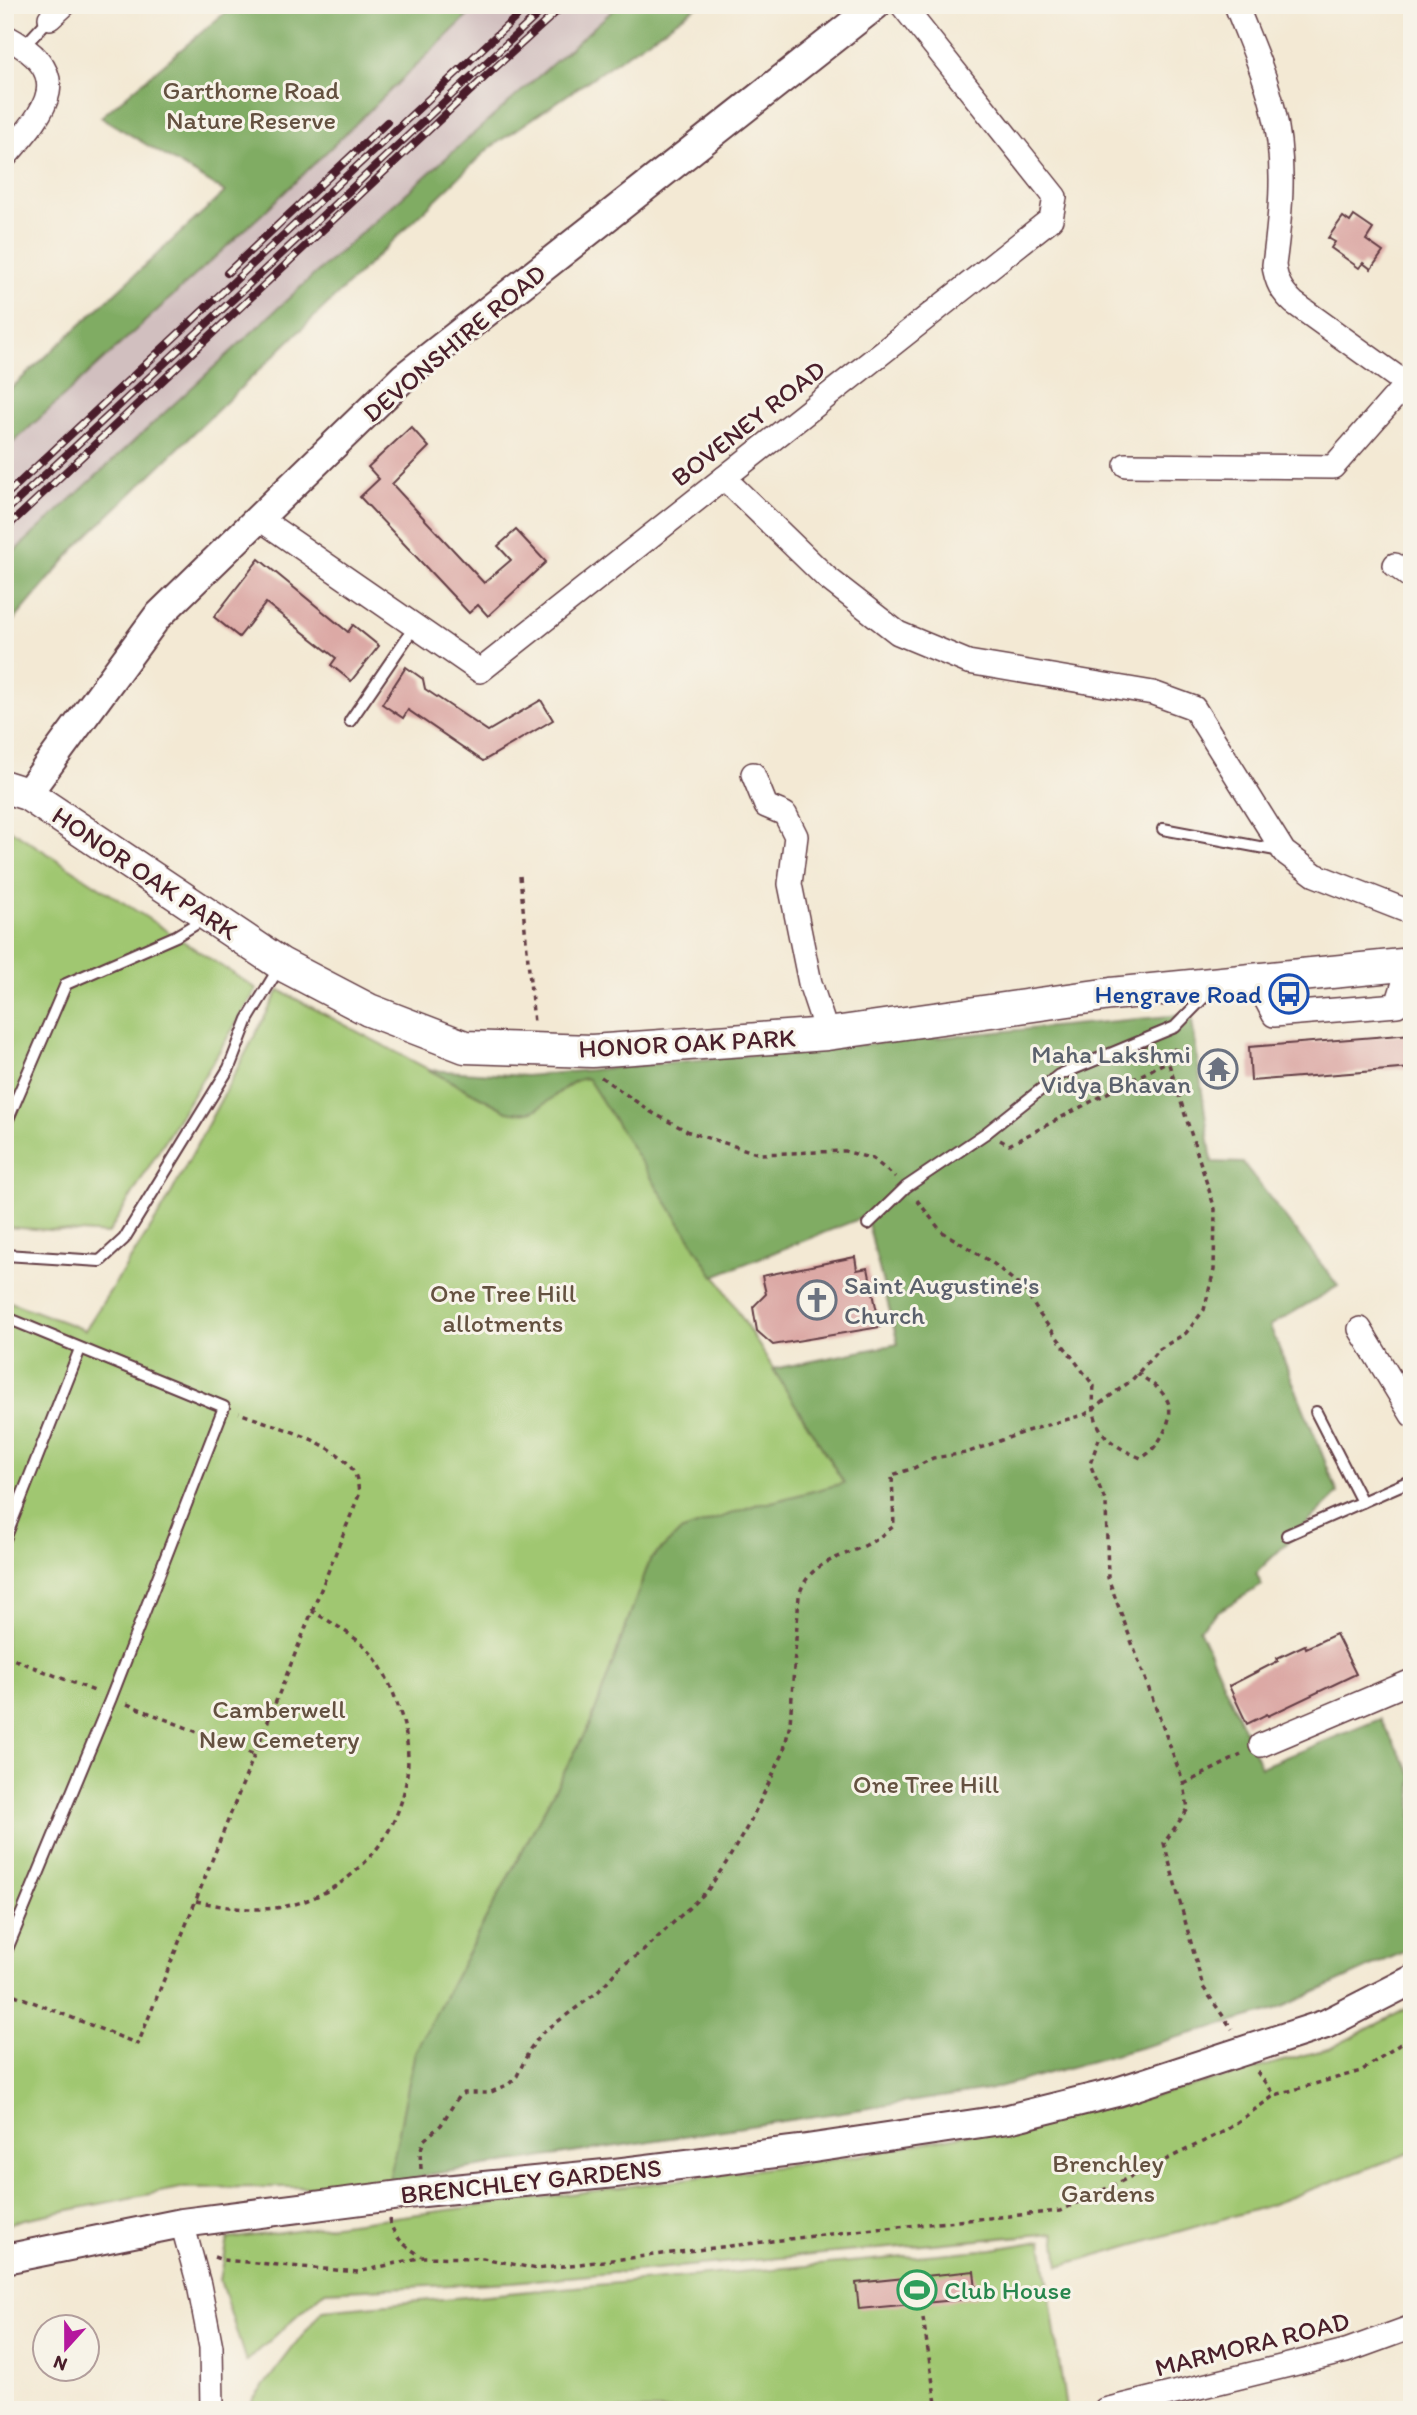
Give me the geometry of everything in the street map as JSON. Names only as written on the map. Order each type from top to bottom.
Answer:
[{"type":"main road","name":"HONOR OAK PARK","points":[[5,769],[16,791],[281,964],[369,1010],[465,1047],[592,1051],[827,1034],[1097,996],[1411,964]]},
{"type":"street","name":"DEVONSHIRE ROAD","points":[[16,791],[157,617],[404,377],[876,5]]},
{"type":"street","name":"BOVENEY ROAD","points":[[260,519],[480,671],[1051,219],[1055,197],[902,5]]},
{"type":"street","points":[[1126,465],[1333,467],[1410,383],[1294,303],[1284,293],[1275,277],[1282,172],[1280,149],[1269,95],[1236,5]]},
{"type":"street","points":[[5,158],[37,120],[44,109],[48,94],[45,71],[37,57],[15,41]]},
{"type":"street","points":[[724,478],[826,578],[898,633],[968,662],[1153,693],[1194,708],[1284,852],[1315,875],[1412,912]]},
{"type":"street","points":[[754,774],[766,806],[785,814],[796,836],[790,884],[810,983],[827,1034]]},
{"type":"street","points":[[1360,1329],[1412,1415]]},
{"type":"street","points":[[1261,1745],[1412,1681]]},
{"type":"street","name":"BRENCHLEY GARDENS","points":[[5,2259],[186,2235],[385,2197],[800,2150],[1008,2119],[1117,2092],[1326,2024],[1412,1980]]},
{"type":"street","points":[[186,2235],[211,2347],[212,2410]]},
{"type":"street","name":"MARMORA ROAD","points":[[1105,2410],[1346,2351],[1412,2327]]},
{"type":"lane","points":[[15,41],[57,11]]},
{"type":"lane","points":[[350,721],[415,626]]},
{"type":"lane","points":[[1163,829],[1284,852]]},
{"type":"lane","points":[[5,1126],[66,984],[176,936],[209,916]]},
{"type":"lane","points":[[5,1255],[100,1261],[124,1239],[229,1068],[248,1019],[281,964]]},
{"type":"lane","points":[[868,1224],[906,1187],[986,1133],[1059,1075],[1175,1027],[1217,983]]},
{"type":"lane","points":[[5,1317],[224,1407],[111,1698],[5,1954]]},
{"type":"lane","points":[[5,1539],[80,1349]]},
{"type":"lane","points":[[1316,1412],[1362,1502]]},
{"type":"lane","points":[[1287,1535],[1412,1479]]},
{"type":"path","points":[[520,876],[537,1049]]},
{"type":"path","points":[[424,2192],[419,2163],[424,2140],[441,2125],[458,2097],[464,2093],[489,2093],[509,2084],[517,2076],[530,2049],[542,2033],[598,1992],[620,1967],[642,1952],[707,1891],[726,1863],[750,1824],[783,1754],[790,1724],[802,1584],[817,1566],[869,1544],[894,1526],[892,1475],[933,1458],[966,1453],[1092,1411],[1138,1373],[1158,1350],[1186,1333],[1204,1310],[1214,1270],[1215,1209],[1168,1061],[1009,1145],[986,1133]]},
{"type":"path","points":[[601,1079],[651,1112],[689,1132],[760,1154],[845,1151],[873,1159],[902,1183]]},
{"type":"path","points":[[911,1192],[941,1231],[993,1264],[1025,1290],[1040,1315],[1082,1366],[1094,1386],[1092,1411],[1101,1432],[1112,1444],[1141,1458],[1160,1438],[1169,1419],[1169,1402],[1157,1387],[1138,1373]]},
{"type":"path","points":[[5,1991],[138,2044],[359,1495],[358,1481],[351,1466],[335,1454],[316,1442],[224,1407]]},
{"type":"path","points":[[1099,1439],[1090,1464],[1106,1503],[1108,1578],[1184,1784],[1188,1809],[1164,1843],[1203,1987],[1234,2033]]},
{"type":"path","points":[[196,1901],[256,1910],[289,1906],[318,1896],[348,1880],[369,1860],[399,1810],[406,1783],[409,1754],[405,1725],[394,1695],[381,1668],[362,1644],[312,1611]]},
{"type":"path","points":[[5,1656],[255,1755]]},
{"type":"path","points":[[1184,1784],[1261,1745]]},
{"type":"path","points":[[186,2235],[223,2260],[358,2272],[423,2258],[483,2258],[537,2269],[856,2231],[1060,2211],[1225,2131],[1276,2095],[1361,2071],[1412,2036]]},
{"type":"path","points":[[385,2197],[393,2232],[405,2247],[423,2258]]},
{"type":"path","points":[[923,2318],[937,2410]]},
{"type":"shaded area","points":[[479,5],[619,5],[315,274],[5,560],[5,450],[262,214]]},
{"type":"green space","name":"Garthorne Road Nature Reserve","points":[[234,5],[479,5],[262,214],[5,450],[5,394],[225,192],[101,117]]},
{"type":"green space","points":[[619,5],[699,5],[488,149],[78,545],[5,631],[5,560],[315,274]]},
{"type":"green space","points":[[5,826],[257,989],[108,1234],[5,1227]]},
{"type":"green space","name":"Camberwell New Cemetery","points":[[279,990],[507,1111],[535,1110],[579,1078],[588,1079],[703,1255],[844,1483],[761,1503],[680,1532],[650,1560],[592,1720],[415,2052],[388,2186],[180,2188],[5,2225],[5,1300],[85,1330],[164,1207]]},
{"type":"green space","name":"One Tree Hill","points":[[1191,1014],[1212,1162],[1243,1163],[1338,1286],[1270,1326],[1338,1493],[1256,1573],[1262,1585],[1217,1612],[1199,1629],[1261,1767],[1380,1719],[1412,1775],[1412,1948],[1276,2010],[988,2090],[432,2174],[388,2186],[415,2052],[592,1720],[650,1560],[680,1532],[761,1503],[844,1483],[773,1369],[898,1344],[866,1216],[714,1276],[588,1079],[569,1085],[535,1110],[518,1113],[507,1111],[429,1070],[526,1076]]},
{"type":"green space","name":"Brenchley Gardens","points":[[1412,2006],[1412,2152],[1264,2207],[1059,2266],[1055,2233],[512,2282],[325,2291],[246,2362],[220,2280],[228,2239],[852,2157],[1140,2100],[1331,2048]]},
{"type":"green space","points":[[1042,2241],[1066,2410],[253,2410],[252,2401],[322,2310],[993,2249]]},
{"type":"building","points":[[1354,216],[1373,229],[1366,240],[1383,252],[1371,269],[1363,263],[1359,268],[1331,248],[1335,242],[1328,238],[1343,217],[1350,222]]},
{"type":"building","points":[[411,427],[429,447],[392,484],[484,583],[511,560],[498,546],[516,530],[546,562],[488,616],[478,605],[469,613],[360,497],[379,479],[368,467]]},
{"type":"building","points":[[259,559],[348,632],[353,625],[379,646],[351,681],[331,665],[336,658],[266,603],[239,637],[214,617]]},
{"type":"building","points":[[406,667],[423,679],[425,689],[488,731],[541,700],[553,720],[483,761],[408,710],[403,718],[382,704]]},
{"type":"building","points":[[1412,1034],[1412,1068],[1251,1081],[1249,1047]]},
{"type":"building","name":"Saint Augustine's Church","points":[[855,1257],[857,1270],[868,1268],[880,1327],[773,1345],[757,1331],[753,1307],[766,1294],[762,1276]]},
{"type":"building","points":[[1336,1634],[1356,1674],[1247,1724],[1229,1686],[1278,1661],[1277,1658]]},
{"type":"building","name":"Club House","points":[[974,2271],[977,2298],[859,2309],[856,2283]]},
{"type":"railway","points":[[5,496],[529,5]]},
{"type":"railway","points":[[5,512],[548,5]]},
{"type":"railway","points":[[5,529],[564,5]]},
{"type":"railway","points":[[227,273],[387,122]]},
{"type":"place","name":"Hengrave Road","points":[[1289,994]]},
{"type":"place","name":"Maha Lakshmi Vidya Bhavan","points":[[1218,1069]]},
{"type":"place","name":"Saint Augustine's Church","points":[[817,1300]]},
{"type":"place","name":"Club House","points":[[917,2290]]},
{"type":"park label","name":"One Tree Hill allotments","points":[[503,1308]]}]
